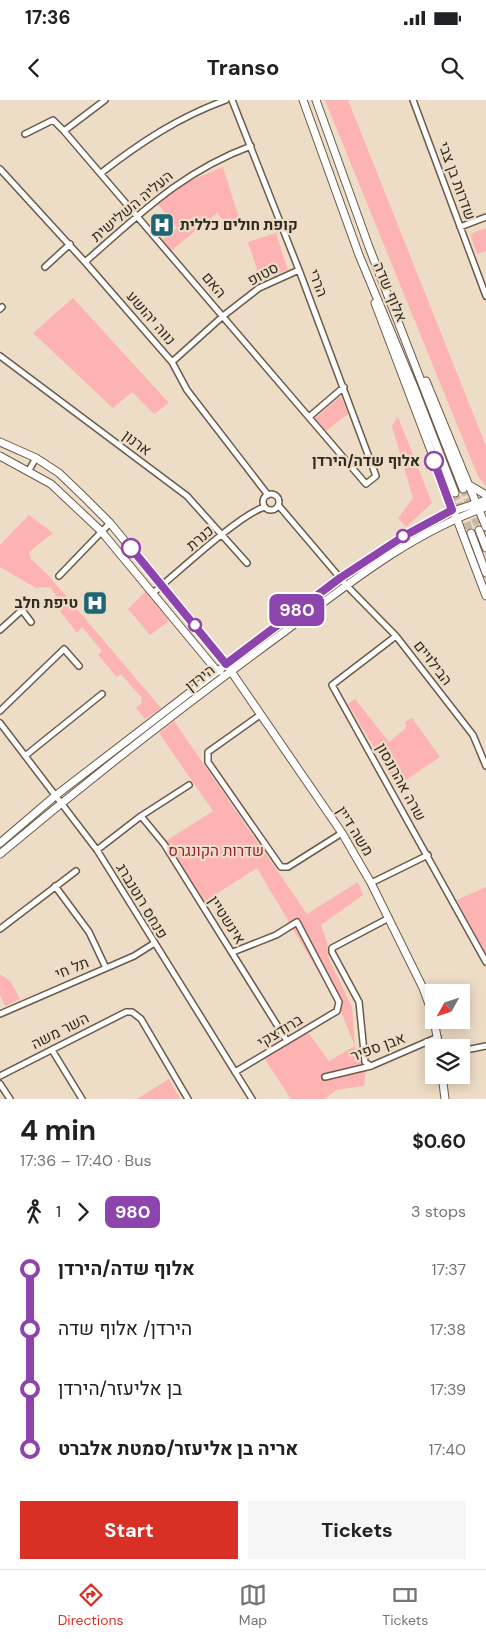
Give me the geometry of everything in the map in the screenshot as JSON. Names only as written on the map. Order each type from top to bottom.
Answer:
[{"type":"street","points":[[64,131],[105,100]]},
{"type":"street","points":[[101,173],[162,129],[194,112],[226,100]]},
{"type":"street","name":"הררי","points":[[232,100],[300,270],[376,476]]},
{"type":"street","name":"אלוף שדה","points":[[303,100],[350,229],[455,493]]},
{"type":"street","name":"אלוף שדה","points":[[316,100],[369,248],[462,489]]},
{"type":"street","name":"שדרות בן צבי","points":[[414,101],[486,296]]},
{"type":"street","name":"האם","points":[[25,134],[52,120],[64,131],[366,484],[376,476]]},
{"type":"street","name":"העליה השלישית","points":[[85,262],[169,189],[223,156],[251,146]]},
{"type":"street","name":"נווה יהושע","points":[[0,169],[70,244],[172,362],[187,390],[268,495]]},
{"type":"street","points":[[460,227],[486,217]]},
{"type":"street","points":[[350,229],[386,335],[486,596]]},
{"type":"street","points":[[44,267],[70,244]]},
{"type":"street","points":[[369,248],[470,485],[481,506],[482,528],[486,548]]},
{"type":"street","name":"סטופ","points":[[172,362],[223,316],[259,288],[300,270]]},
{"type":"street","name":"ארנון","points":[[0,356],[187,496],[247,564]]},
{"type":"street","points":[[309,417],[344,387]]},
{"type":"street","name":"משה דיין","points":[[0,442],[36,458],[58,473],[110,523],[226,664],[342,832],[372,883],[425,994]]},
{"type":"street","points":[[0,456],[52,484],[101,531],[217,671],[230,672]]},
{"type":"street","points":[[29,470],[36,458]]},
{"type":"street","points":[[470,485],[486,495]]},
{"type":"street","points":[[278,506],[272,511],[265,507],[264,499],[268,495],[277,497],[278,506],[347,586]]},
{"type":"street","points":[[481,506],[486,500]]},
{"type":"street","name":"הירדן","points":[[0,843],[54,796],[340,578],[404,536],[452,510],[481,506]]},
{"type":"street","name":"הירדן","points":[[0,854],[230,672],[347,586],[425,534],[481,506]]},
{"type":"street","name":"כנרת","points":[[153,593],[257,509],[265,507]]},
{"type":"street","points":[[59,576],[110,523]]},
{"type":"street","points":[[471,533],[486,573]]},
{"type":"street","name":"הבילויים","points":[[347,586],[396,636],[475,739],[486,766]]},
{"type":"street","points":[[0,630],[22,610],[31,622]]},
{"type":"street","name":"שרה אהרונסון","points":[[396,636],[332,685],[486,962]]},
{"type":"street","points":[[0,711],[64,649],[78,666]]},
{"type":"street","points":[[25,756],[102,694]]},
{"type":"street","points":[[260,715],[208,752],[208,762],[282,867],[288,867],[342,832]]},
{"type":"street","name":"פנחס רוטנברג","points":[[0,723],[97,850],[153,944],[252,1099]]},
{"type":"street","points":[[97,850],[141,816],[189,785]]},
{"type":"street","name":"אינשטיין","points":[[141,816],[164,844],[287,1041]]},
{"type":"street","points":[[372,883],[428,855]]},
{"type":"street","points":[[0,930],[76,870]]},
{"type":"street","points":[[55,886],[89,932],[106,968]]},
{"type":"street","points":[[371,1066],[365,1062],[359,1002],[332,952],[332,948],[389,918]]},
{"type":"street","name":"ברודצקי","points":[[233,952],[276,935],[297,922],[338,1002],[337,1011],[235,1072]]},
{"type":"street","name":"תל חי","points":[[0,1014],[134,956],[153,944]]},
{"type":"street","name":"השר משה","points":[[0,1076],[126,1012],[132,1012],[141,1019],[188,1099]]},
{"type":"street","name":"משה דיין","points":[[436,1029],[438,1037]]},
{"type":"street","name":"אבן ספיר","points":[[325,1077],[371,1066],[438,1037]]},
{"type":"street","points":[[470,1049],[486,1046]]},
{"type":"street","points":[[52,1050],[82,1099]]},
{"type":"street","points":[[0,1084],[10,1099]]},
{"type":"street","points":[[443,1084],[445,1099]]},
{"type":"green space","points":[[325,100],[348,100],[486,446],[486,486],[479,478],[473,464]]},
{"type":"green space","points":[[223,167],[240,221],[228,226],[217,213],[171,251],[162,240],[177,228],[158,204],[187,182]]},
{"type":"green space","points":[[486,228],[486,251],[477,254],[470,234]]},
{"type":"green space","points":[[276,233],[288,270],[260,279],[248,242]]},
{"type":"green space","points":[[73,298],[169,403],[154,414],[132,392],[113,408],[33,333]]},
{"type":"green space","points":[[341,396],[348,414],[326,431],[315,418]]},
{"type":"green space","points":[[398,417],[432,503],[406,527],[398,518],[413,498],[392,426]]},
{"type":"green space","points":[[29,515],[53,533],[29,552],[31,559],[48,575],[161,708],[145,719],[136,708],[142,703],[142,698],[121,674],[117,677],[98,655],[102,651],[82,627],[77,633],[60,611],[64,606],[50,587],[36,588],[0,567],[0,545]]},
{"type":"green space","points":[[146,591],[169,621],[150,635],[128,609]]},
{"type":"green space","points":[[355,699],[389,742],[406,728],[405,722],[412,718],[440,757],[397,786],[348,704]]},
{"type":"green space","name":"שדרות הקונגרס","points":[[174,721],[307,914],[358,882],[363,895],[321,925],[327,942],[329,959],[352,1007],[355,1046],[339,1007],[257,868],[205,901],[166,841],[213,811],[159,733]]},
{"type":"green space","points":[[486,887],[486,955],[457,900]]},
{"type":"green space","points":[[0,974],[10,981],[20,999],[5,1006],[0,995]]},
{"type":"green space","points":[[308,1032],[329,1061],[355,1046],[366,1068],[364,1086],[336,1090],[325,1099],[291,1099],[264,1058]]},
{"type":"green space","points":[[169,1079],[180,1099],[137,1099]]},
{"type":"tunnel","points":[[463,489],[479,530]]},
{"type":"tunnel","points":[[455,493],[471,533]]},
{"type":"bus line","name":"980","points":[[131,548],[226,664],[340,578],[404,536],[452,510],[434,461]]},
{"type":"place","name":"קופת חולים כללית","points":[[162,225]]},
{"type":"place","name":"אלוף שדה/הירדן","points":[[434,461]]},
{"type":"place","name":"טיפת חלב","points":[[95,603]]}]
